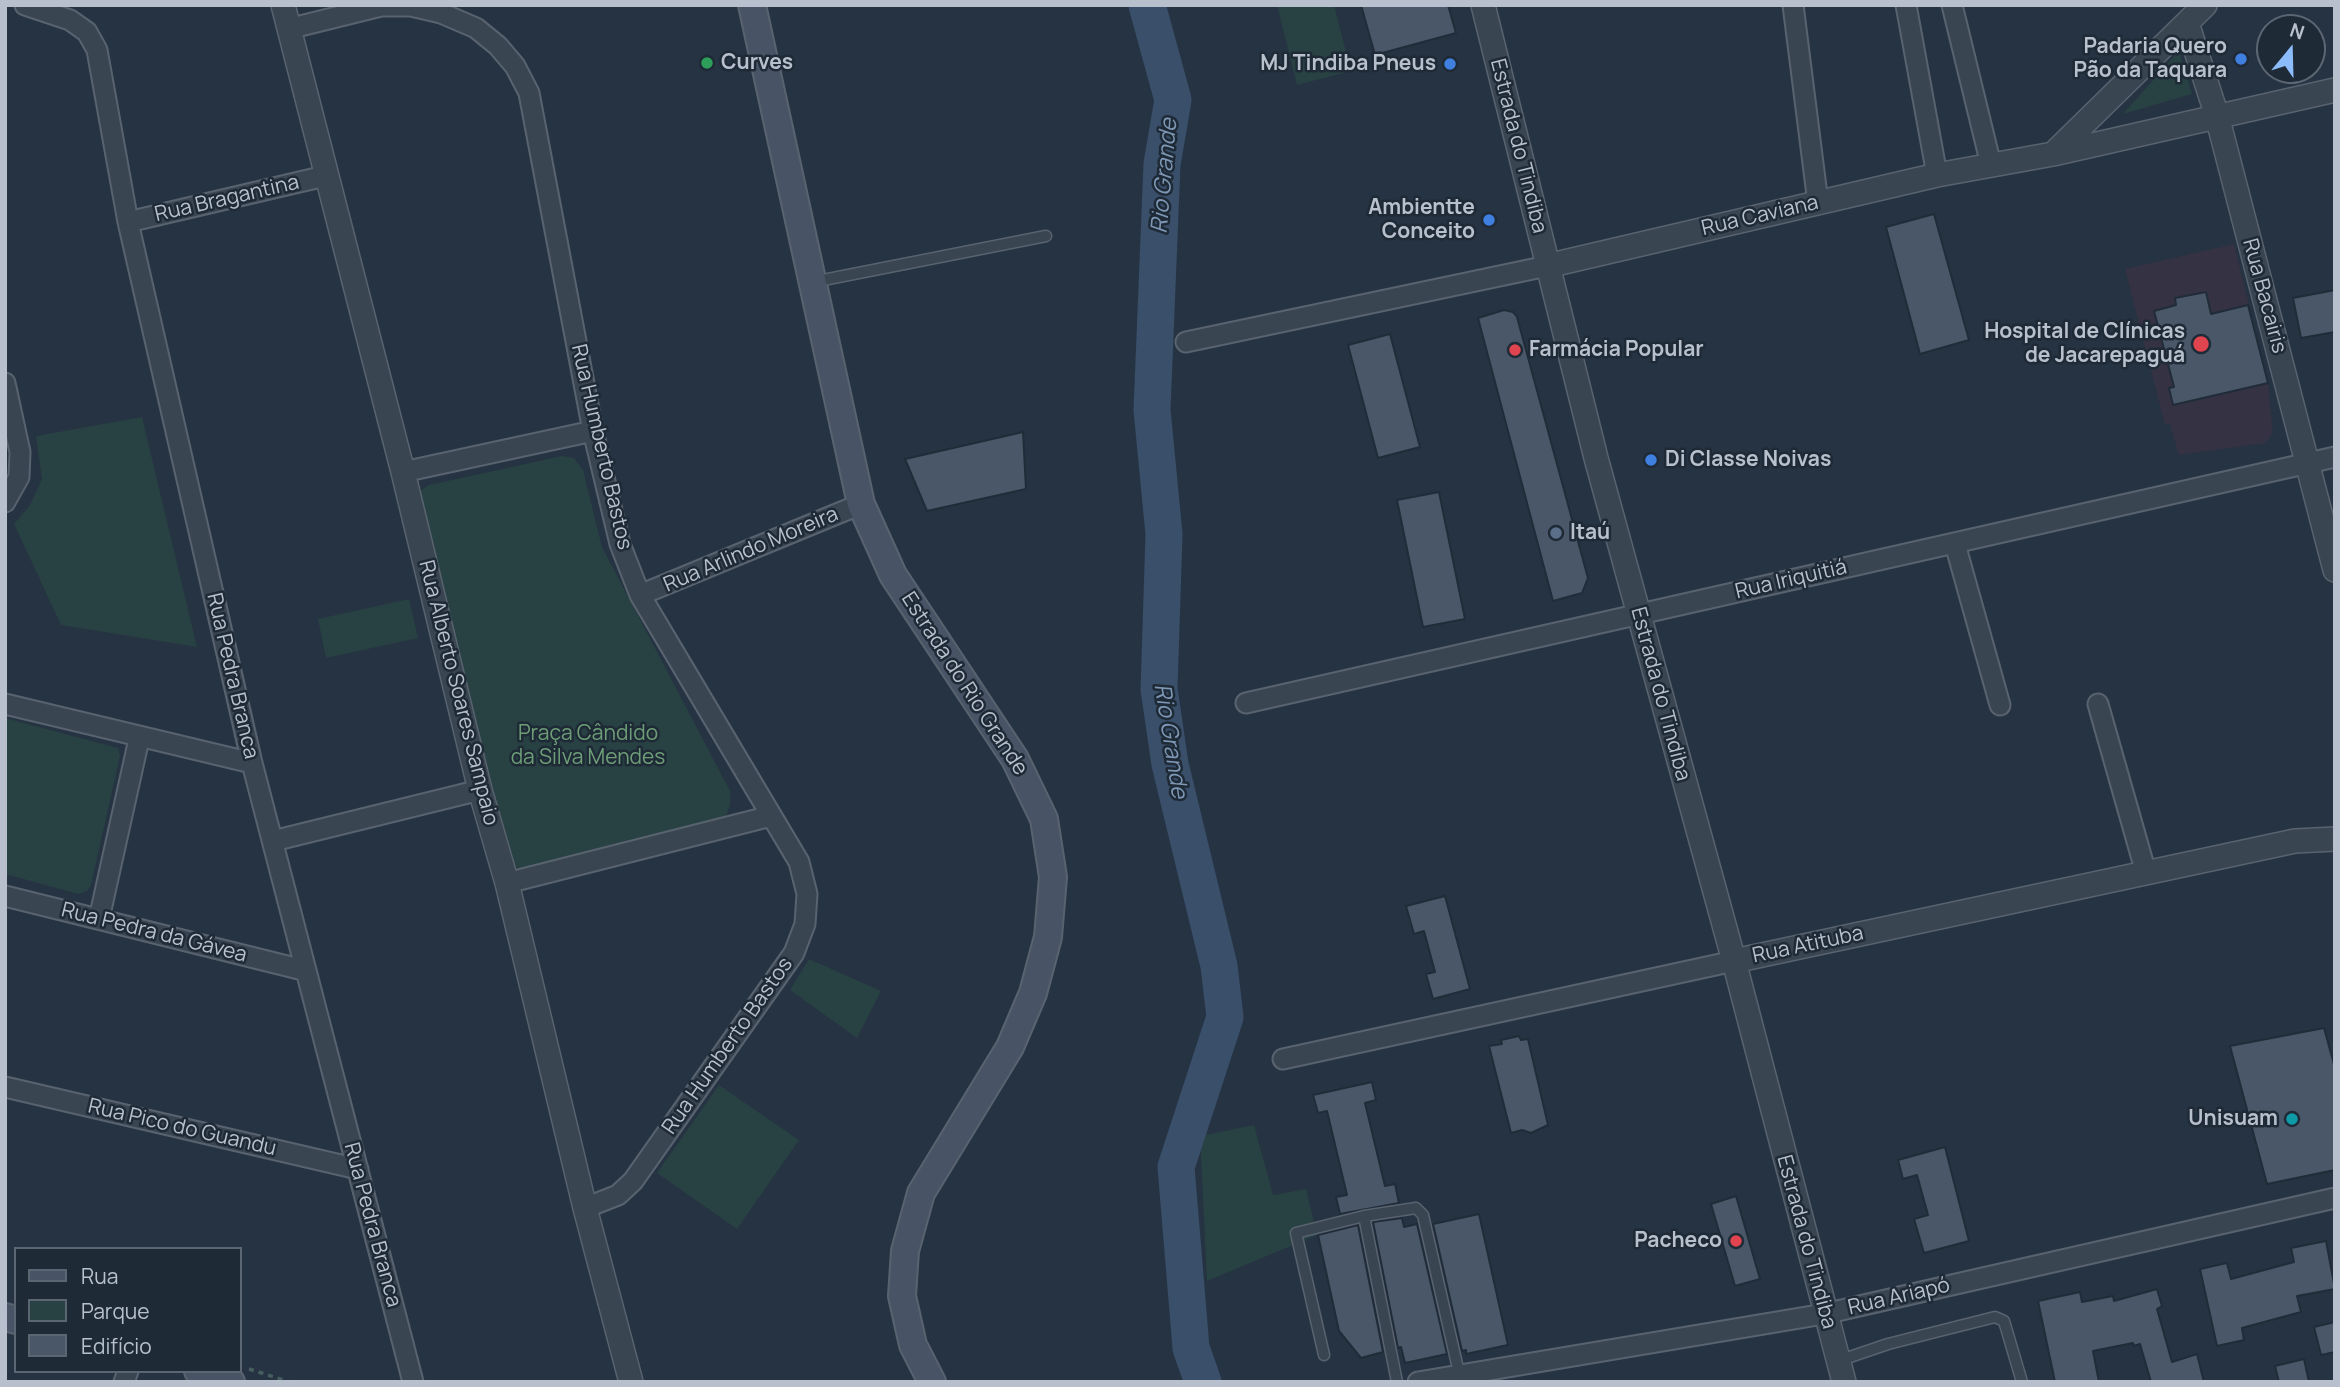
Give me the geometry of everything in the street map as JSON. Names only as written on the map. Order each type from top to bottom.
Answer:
[{"type":"main road","name":"Estrada do Rio Grande","points":[[752,5],[861,504],[893,575],[1016,759],[1044,819],[1054,877],[1048,937],[1033,993],[1010,1047],[921,1193],[905,1251],[902,1296],[913,1345],[932,1382]]},
{"type":"main road","points":[[204,1373],[231,1382]]},
{"type":"street","name":"Rua Pedra Branca","points":[[25,5],[70,20],[87,32],[97,50],[128,222],[251,763],[412,1382]]},
{"type":"street","name":"Rua Alberto Soares Sampaio","points":[[283,5],[403,472],[480,790],[507,883],[584,1208],[631,1382]]},
{"type":"street","name":"Estrada do Tindiba","points":[[1483,5],[1547,266],[1638,615],[1734,961],[1841,1371]]},
{"type":"street","points":[[1793,5],[1818,203]]},
{"type":"street","points":[[1906,5],[1937,175]]},
{"type":"street","points":[[1952,5],[1991,165]]},
{"type":"street","points":[[2053,154],[2204,5]]},
{"type":"street","name":"Rua Humberto Bastos","points":[[289,29],[381,6],[411,6],[441,13],[476,28],[498,46],[515,66],[529,93],[593,431],[620,544],[640,595],[799,862],[807,894],[805,924],[794,953],[633,1181],[618,1195],[584,1208]]},
{"type":"street","name":"Rua Bacairis","points":[[2187,23],[2217,116],[2335,570]]},
{"type":"street","name":"Rua Caviana","points":[[1186,342],[1547,266],[1937,175],[2053,154],[2335,90]]},
{"type":"street","name":"Rua Bragantina","points":[[128,222],[325,176]]},
{"type":"street","points":[[5,383],[20,452],[19,477],[5,502]]},
{"type":"street","points":[[403,472],[593,431]]},
{"type":"street","name":"Rua Iriquitiá","points":[[1246,703],[2335,457]]},
{"type":"street","name":"Rua Arlindo Moreira","points":[[640,595],[861,504]]},
{"type":"street","points":[[1955,544],[2000,705]]},
{"type":"street","points":[[5,704],[251,763]]},
{"type":"street","points":[[2098,705],[2146,873]]},
{"type":"street","points":[[99,919],[139,738]]},
{"type":"street","points":[[273,841],[480,790]]},
{"type":"street","points":[[507,883],[771,816]]},
{"type":"street","name":"Rua Atituba","points":[[1283,1059],[2295,841],[2335,839]]},
{"type":"street","name":"Rua Pedra da Gávea","points":[[5,896],[303,970]]},
{"type":"street","name":"Rua Pico do Guandu","points":[[5,1087],[358,1169]]},
{"type":"street","name":"Rua Ariapó","points":[[1418,1382],[1459,1373],[1824,1314],[2335,1198]]},
{"type":"lane","points":[[813,282],[1046,236]]},
{"type":"lane","points":[[1324,1355],[1295,1237],[1298,1231],[1364,1216],[1420,1210],[1459,1373]]},
{"type":"lane","points":[[1364,1216],[1397,1382]]},
{"type":"lane","points":[[1841,1371],[1888,1344],[1995,1317],[2004,1321],[2022,1382]]},
{"type":"path","points":[[242,1367],[290,1382]]},
{"type":"shaded area","name":"Hospital de Clínicas de Jacarepaguá","points":[[2234,244],[2268,383],[2273,434],[2265,443],[2179,455],[2170,424],[2165,425],[2125,269]]},
{"type":"green space","points":[[1277,5],[1334,5],[1351,71],[1297,85]]},
{"type":"green space","points":[[2179,51],[2192,94],[2123,114]]},
{"type":"green space","points":[[142,417],[197,647],[61,625],[14,524],[30,505],[42,479],[36,436]]},
{"type":"green space","name":"Praça Cândido da Silva Mendes","points":[[562,456],[574,458],[583,470],[602,547],[730,791],[730,804],[726,817],[715,824],[530,870],[516,867],[507,859],[418,505],[420,491],[429,485]]},
{"type":"green space","points":[[409,599],[418,638],[326,658],[318,619]]},
{"type":"green space","points":[[5,718],[118,748],[120,756],[91,885],[87,891],[78,894],[5,874]]},
{"type":"green space","points":[[809,959],[881,991],[857,1038],[790,990]]},
{"type":"green space","points":[[719,1085],[799,1140],[737,1229],[657,1173]]},
{"type":"green space","points":[[1254,1125],[1273,1195],[1306,1189],[1317,1235],[1207,1281],[1200,1136]]},
{"type":"building","points":[[1361,5],[1448,5],[1456,33],[1375,55]]},
{"type":"building","points":[[1934,214],[1969,340],[1920,354],[1886,227]]},
{"type":"building","points":[[2335,290],[2335,332],[2301,338],[2293,298]]},
{"type":"building","points":[[2206,292],[2211,314],[2248,305],[2268,383],[2173,405],[2169,388],[2174,387],[2154,311],[2176,305],[2175,298]]},
{"type":"building","points":[[1504,310],[1513,312],[1517,317],[1588,578],[1582,593],[1553,601],[1478,318]]},
{"type":"building","points":[[1390,334],[1420,447],[1378,458],[1348,345]]},
{"type":"building","points":[[1023,432],[1026,489],[927,511],[905,459]]},
{"type":"building","points":[[1439,492],[1465,619],[1423,627],[1397,500]]},
{"type":"building","points":[[1445,896],[1470,989],[1433,999],[1426,974],[1435,972],[1424,931],[1414,934],[1406,906]]},
{"type":"building","name":"Unisuam","points":[[2324,1028],[2335,1068],[2335,1170],[2267,1184],[2230,1046]]},
{"type":"building","points":[[1519,1036],[1521,1040],[1528,1039],[1548,1125],[1531,1133],[1522,1130],[1511,1133],[1489,1046],[1502,1044],[1501,1040]]},
{"type":"building","points":[[1372,1082],[1376,1100],[1365,1103],[1385,1186],[1395,1184],[1399,1203],[1340,1214],[1336,1197],[1347,1195],[1327,1111],[1318,1113],[1313,1095]]},
{"type":"building","points":[[1945,1147],[1969,1241],[1924,1253],[1914,1219],[1928,1215],[1917,1175],[1903,1179],[1898,1160]]},
{"type":"building","name":"Pacheco","points":[[1736,1196],[1760,1279],[1735,1286],[1711,1204]]},
{"type":"building","points":[[1479,1214],[1508,1345],[1466,1354],[1466,1350],[1462,1351],[1433,1224]]},
{"type":"building","points":[[1402,1218],[1404,1227],[1417,1224],[1447,1354],[1405,1363],[1401,1347],[1398,1348],[1373,1222]]},
{"type":"building","points":[[1358,1225],[1383,1352],[1361,1358],[1339,1331],[1318,1235]]},
{"type":"building","points":[[2326,1241],[2335,1289],[2297,1296],[2301,1312],[2242,1328],[2244,1340],[2217,1346],[2200,1269],[2227,1263],[2231,1279],[2294,1262],[2291,1248]]},
{"type":"building","points":[[2157,1289],[2162,1306],[2157,1309],[2172,1362],[2197,1354],[2204,1382],[2151,1382],[2140,1344],[2134,1346],[2133,1343],[2093,1351],[2099,1382],[2055,1382],[2038,1301],[2080,1292],[2082,1302],[2113,1296],[2114,1301]]},
{"type":"building","points":[[2335,1322],[2335,1352],[2321,1355],[2314,1327]]},
{"type":"building","points":[[2304,1359],[2309,1382],[2279,1382],[2275,1366]]},
{"type":"waterway","name":"Rio Grande","points":[[1147,5],[1173,100],[1162,164],[1152,410],[1164,534],[1159,689],[1170,764],[1219,966],[1225,1017],[1176,1167],[1191,1348],[1203,1382]]},
{"type":"place","name":"Padaria Quero Pão da Taquara","points":[[2241,59]]},
{"type":"place","name":"Curves","points":[[707,63]]},
{"type":"place","name":"MJ Tindiba Pneus","points":[[1450,64]]},
{"type":"place","name":"Ambientte Conceito","points":[[1489,220]]},
{"type":"place","name":"Hospital de Clínicas de Jacarepaguá","points":[[2201,344]]},
{"type":"place","name":"Farmácia Popular","points":[[1515,350]]},
{"type":"place","name":"Di Classe Noivas","points":[[1651,460]]},
{"type":"place","name":"Itaú","points":[[1556,533]]},
{"type":"place","name":"Unisuam","points":[[2292,1119]]},
{"type":"place","name":"Pacheco","points":[[1736,1241]]}]
